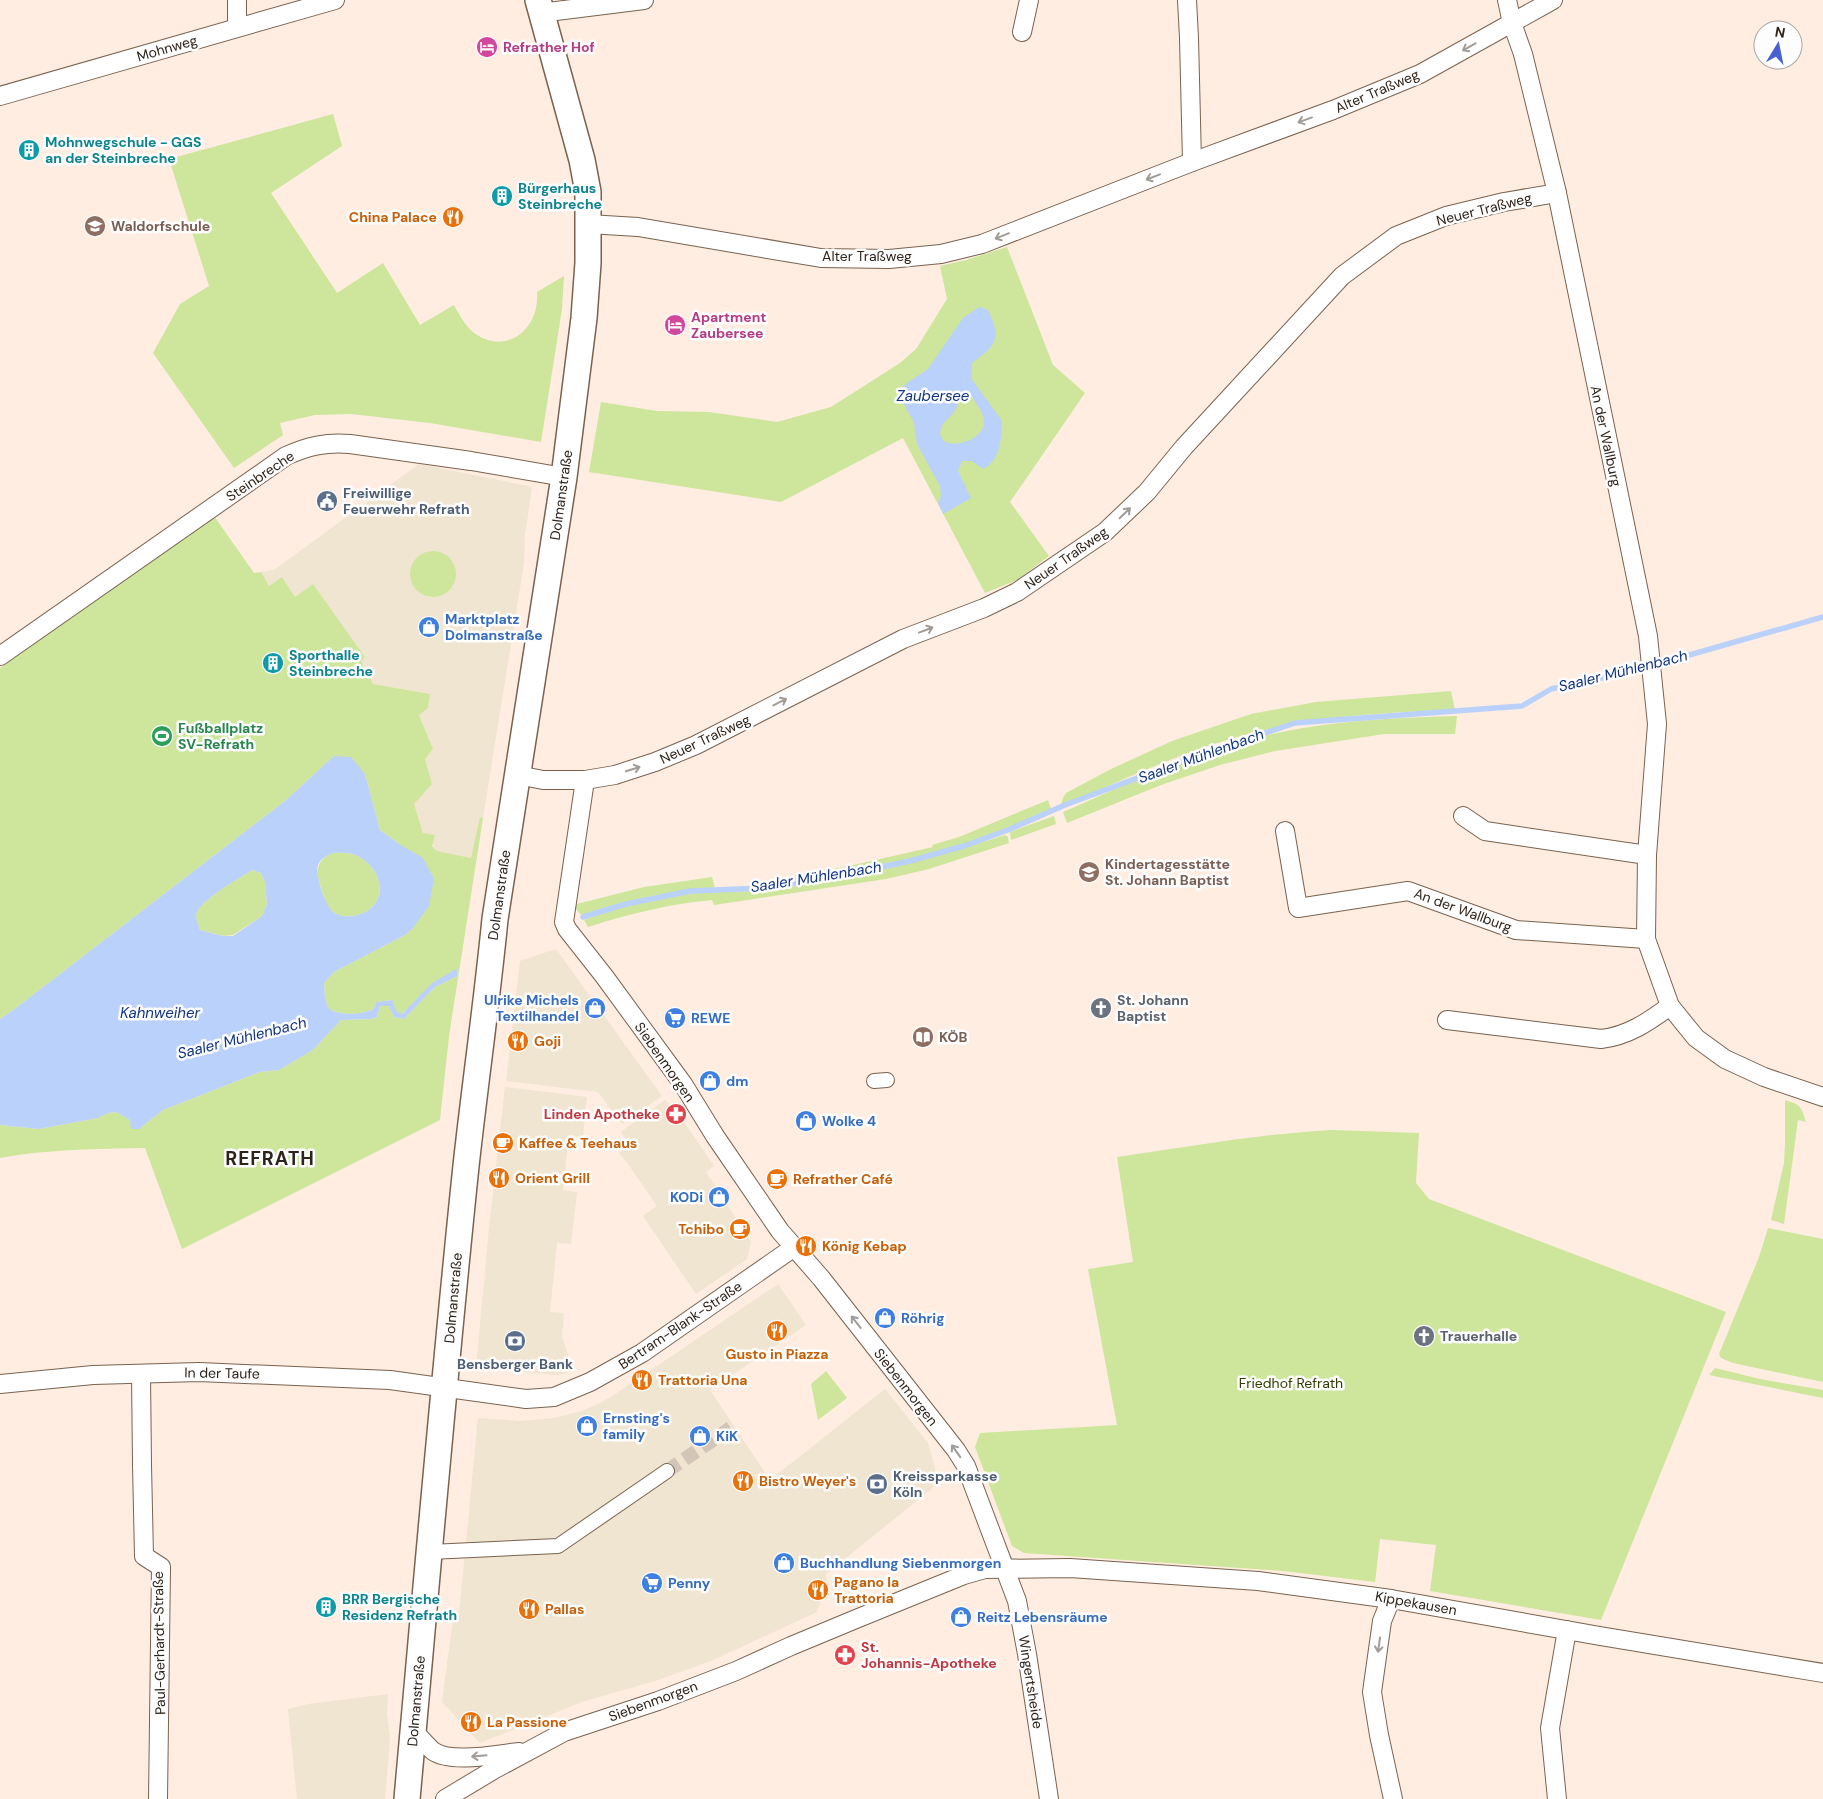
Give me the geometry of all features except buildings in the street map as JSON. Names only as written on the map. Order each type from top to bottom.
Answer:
[{"type":"main road","name":"Dolmanstraße","points":[[407,1799],[466,1165],[481,1036],[490,979],[495,919],[564,477],[584,318],[588,263],[588,192],[582,160],[539,7]]},
{"type":"street","points":[[237,0],[237,27]]},
{"type":"street","name":"Mohnweg","points":[[0,96],[335,0]]},
{"type":"street","points":[[539,7],[644,0]]},
{"type":"street","points":[[1022,32],[1029,0]]},
{"type":"street","points":[[1187,0],[1190,38],[1192,162]]},
{"type":"street","name":"An der Wallburg","points":[[1507,0],[1512,23],[1523,54],[1557,193],[1648,636],[1657,724],[1647,855],[1646,939],[1670,1006],[1696,1038],[1725,1059],[1764,1077],[1823,1097]]},
{"type":"street","name":"Alter Traßweg","points":[[588,224],[638,227],[821,258],[889,259],[940,254],[982,244],[1192,162],[1333,110],[1420,74],[1553,0]]},
{"type":"street","name":"Neuer Traßweg","points":[[518,775],[543,780],[585,780],[614,775],[655,762],[696,745],[902,639],[984,608],[1016,592],[1105,532],[1147,492],[1190,440],[1342,276],[1396,236],[1438,219],[1504,202],[1557,193]]},
{"type":"street","name":"Steinbreche","points":[[0,656],[286,456],[305,448],[330,443],[350,444],[564,477]]},
{"type":"street","name":"Siebenmorgen","points":[[445,1799],[564,1732],[736,1671],[791,1646],[964,1575],[985,1569],[1004,1568],[978,1494],[966,1466],[956,1450],[821,1278],[780,1231],[683,1084],[567,929],[564,922],[585,780]]},
{"type":"street","points":[[1463,816],[1485,831],[1647,855]]},
{"type":"street","name":"An der Wallburg","points":[[1285,831],[1298,908],[1408,891],[1516,930],[1646,939]]},
{"type":"street","points":[[1447,1020],[1601,1039],[1629,1033],[1670,1006]]},
{"type":"street","name":"Bertram-Blank-Straße","points":[[445,1387],[479,1394],[526,1399],[546,1398],[564,1394],[642,1353],[793,1248]]},
{"type":"street","name":"In der Taufe","points":[[0,1384],[93,1375],[199,1372],[309,1375],[390,1380],[445,1387]]},
{"type":"street","name":"Paul-Gerhardt-Straße","points":[[141,1374],[144,1556],[161,1567],[158,1799]]},
{"type":"street","points":[[430,1552],[558,1546],[667,1471]]},
{"type":"street","name":"Kippekausen","points":[[1004,1568],[1070,1568],[1258,1581],[1391,1598],[1567,1630],[1823,1672]]},
{"type":"street","name":"Wingertsheide","points":[[1004,1568],[1017,1601],[1026,1645],[1049,1799]]},
{"type":"street","points":[[1391,1598],[1382,1621],[1372,1692],[1393,1799]]},
{"type":"street","points":[[1557,1799],[1550,1728],[1567,1630]]},
{"type":"street","name":"Siebenmorgen","points":[[413,1731],[434,1751],[441,1755],[460,1758],[527,1752]]},
{"type":"shaded area","name":"Marktplatz Dolmanstraße","points":[[419,464],[532,488],[525,535],[524,563],[483,818],[480,818],[471,858],[437,851],[423,833],[414,804],[432,784],[425,759],[433,749],[419,715],[430,694],[373,684],[361,661],[365,657],[313,584],[295,597],[282,577],[269,586],[261,575],[261,572],[274,570]],"holes":[[[430,551],[445,554],[456,572],[453,586],[442,595],[427,597]]]},
{"type":"shaded area","points":[[556,949],[662,1096],[622,1124],[598,1092],[506,1081],[520,961]]},
{"type":"shaded area","points":[[505,1087],[587,1097],[583,1137],[569,1135],[563,1190],[577,1192],[571,1244],[557,1243],[550,1312],[564,1313],[562,1336],[573,1371],[558,1375],[476,1368],[489,1227]]},
{"type":"shaded area","points":[[665,1100],[669,1104],[671,1103],[714,1166],[706,1172],[751,1242],[747,1259],[696,1294],[643,1216],[657,1206],[619,1153],[630,1145],[621,1132]]},
{"type":"shaded area","points":[[778,1284],[806,1325],[710,1390],[770,1480],[885,1389],[928,1443],[935,1468],[935,1486],[825,1575],[828,1582],[817,1612],[711,1661],[658,1680],[582,1702],[480,1743],[442,1702],[453,1619],[459,1614],[478,1418],[519,1421],[554,1418],[582,1411],[598,1404]]},
{"type":"shaded area","points":[[388,1694],[387,1714],[390,1738],[385,1799],[297,1799],[288,1709],[308,1704]]},
{"type":"green space","points":[[333,114],[342,146],[271,193],[337,293],[383,263],[420,325],[454,305],[464,322],[473,332],[489,340],[500,342],[520,334],[528,326],[537,305],[537,292],[564,276],[562,309],[541,442],[430,423],[351,414],[315,415],[280,423],[283,435],[234,468],[153,353],[180,304],[209,286],[169,159]]},
{"type":"green space","points":[[1007,247],[1053,365],[1085,393],[1010,502],[1049,556],[1017,580],[985,593],[903,438],[781,502],[589,472],[601,402],[657,411],[709,412],[777,422],[831,407],[900,363],[916,349],[947,299],[940,266]]},
{"type":"green space","points":[[214,516],[254,573],[261,572],[269,586],[282,577],[295,597],[313,584],[365,657],[361,661],[373,684],[430,694],[428,708],[419,715],[433,749],[425,759],[432,784],[414,804],[423,833],[435,835],[432,846],[437,851],[471,858],[480,817],[483,818],[449,1036],[440,1120],[182,1249],[145,1148],[54,1151],[0,1158],[0,1125],[38,1129],[98,1118],[107,1113],[116,1112],[130,1120],[139,1129],[163,1110],[260,1072],[279,1070],[313,1050],[341,1020],[377,1017],[380,1006],[389,1006],[394,1017],[404,1019],[435,987],[457,976],[458,969],[415,1001],[402,1014],[397,1013],[391,1000],[376,1002],[374,1009],[363,1013],[345,1014],[329,1009],[325,999],[324,983],[334,972],[405,935],[413,928],[399,844],[380,830],[365,774],[334,756],[285,801],[0,1019],[0,668]]},
{"type":"green space","points":[[429,551],[437,551],[446,555],[452,561],[456,574],[452,587],[446,593],[437,597],[429,597],[420,593],[414,587],[410,578],[410,570],[414,561],[420,555]]},
{"type":"green space","points":[[1451,691],[1455,710],[1339,717],[1293,724],[1243,735],[1164,762],[1061,807],[1066,793],[1111,769],[1172,741],[1251,714],[1316,702]]},
{"type":"green space","points":[[1457,716],[1455,734],[1384,734],[1275,751],[1220,765],[1161,785],[1067,823],[1063,812],[1178,763],[1247,740],[1276,733],[1365,720]]},
{"type":"green space","points":[[1048,800],[1052,811],[963,845],[889,864],[764,886],[749,886],[789,881],[789,877],[933,847],[932,845],[959,837]]},
{"type":"green space","points":[[1054,816],[1056,824],[1011,840],[1010,832]]},
{"type":"green space","points":[[1005,835],[1008,837],[1009,843],[929,869],[886,879],[714,905],[712,900],[680,904],[588,927],[584,920],[636,904],[677,895],[699,892],[766,890],[857,875],[946,853]]},
{"type":"green space","points":[[332,853],[355,855],[369,864],[374,870],[380,885],[379,893],[372,907],[364,913],[354,916],[343,916],[333,912],[329,907],[321,888],[318,871],[321,861]]},
{"type":"green space","points":[[252,870],[261,873],[265,882],[267,904],[262,916],[233,935],[223,936],[200,930],[196,915],[198,909],[211,897]]},
{"type":"green space","points":[[712,877],[715,888],[647,897],[581,915],[573,905],[644,887]]},
{"type":"green space","points":[[1785,1100],[1800,1107],[1806,1122],[1798,1120],[1784,1224],[1771,1220],[1784,1163]]},
{"type":"green space","name":"Friedhof Refrath","points":[[1332,1130],[1419,1133],[1416,1183],[1429,1199],[1726,1312],[1601,1620],[1430,1591],[1436,1545],[1380,1539],[1375,1582],[1283,1571],[1024,1553],[1012,1546],[975,1447],[980,1433],[1117,1425],[1088,1269],[1133,1262],[1117,1157],[1251,1138]]},
{"type":"green space","points":[[1768,1228],[1823,1239],[1823,1382],[1733,1363],[1721,1358],[1719,1354],[1759,1257]]},
{"type":"green space","points":[[1715,1368],[1760,1379],[1823,1390],[1823,1398],[1709,1375]]},
{"type":"green space","points":[[826,1371],[847,1398],[818,1420],[811,1384]]},
{"type":"water","name":"Zaubersee","points":[[979,307],[988,310],[995,328],[994,341],[991,346],[972,363],[971,378],[1002,421],[1001,435],[999,448],[993,461],[983,469],[972,461],[962,461],[958,471],[971,498],[943,514],[938,503],[941,496],[940,486],[917,444],[914,423],[901,398],[901,391],[904,385],[928,369],[963,318]],"holes":[[[963,391],[971,395],[982,413],[984,419],[983,428],[980,433],[969,440],[962,443],[949,443],[942,438],[940,434],[941,429],[953,414]]]},
{"type":"water","name":"Kahnweiher","points":[[334,756],[351,757],[365,774],[380,830],[423,858],[434,879],[429,906],[413,928],[405,935],[334,972],[324,983],[325,999],[329,1009],[345,1014],[357,1013],[374,1009],[376,1002],[392,1000],[397,1012],[402,1014],[432,983],[458,968],[457,976],[435,987],[404,1019],[394,1017],[389,1006],[380,1006],[377,1017],[341,1020],[313,1050],[279,1070],[260,1072],[163,1110],[139,1129],[131,1129],[130,1120],[116,1112],[108,1113],[98,1118],[38,1129],[0,1125],[0,1019],[285,801]],"holes":[[[332,853],[355,855],[369,864],[374,870],[380,885],[379,893],[372,907],[364,913],[354,916],[343,916],[333,912],[327,903],[321,890],[317,870],[320,861]],[[252,870],[261,873],[265,882],[267,904],[262,916],[233,936],[223,936],[200,930],[196,915],[198,909],[211,897]]]},
{"type":"waterway","name":"Saaler Mühlenbach","points":[[583,917],[626,904],[690,891],[764,888],[823,879],[910,861],[967,845],[1008,830],[1065,805],[1196,756],[1295,723],[1522,706],[1551,689],[1633,671],[1823,617]]},
{"type":"tunnel","points":[[667,1471],[735,1425]]},
{"type":"place","name":"Refrather Hof","points":[[487,47]]},
{"type":"place","name":"Mohnwegschule - GGS an der Steinbreche","points":[[29,150]]},
{"type":"place","name":"Bürgerhaus Steinbreche","points":[[502,196]]},
{"type":"place","name":"China Palace","points":[[453,217]]},
{"type":"place","name":"Waldorfschule","points":[[95,226]]},
{"type":"place","name":"Apartment Zaubersee","points":[[675,325]]},
{"type":"place","name":"Freiwillige Feuerwehr Refrath","points":[[327,501]]},
{"type":"place","name":"Marktplatz Dolmanstraße","points":[[429,627]]},
{"type":"place","name":"Sporthalle Steinbreche","points":[[273,663]]},
{"type":"place","name":"Fußballplatz SV-Refrath","points":[[162,736]]},
{"type":"place","name":"Kindertagesstätte St. Johann Baptist","points":[[1089,872]]},
{"type":"place","name":"Ulrike Michels Textilhandel","points":[[595,1008]]},
{"type":"place","name":"St. Johann Baptist","points":[[1101,1008]]},
{"type":"place","name":"REWE","points":[[675,1018]]},
{"type":"place","name":"KÖB","points":[[923,1037]]},
{"type":"place","name":"Goji","points":[[518,1041]]},
{"type":"place","name":"dm","points":[[710,1081]]},
{"type":"place","name":"Linden Apotheke","points":[[676,1114]]},
{"type":"place","name":"Wolke 4","points":[[806,1121]]},
{"type":"place","name":"Kaffee & Teehaus","points":[[503,1143]]},
{"type":"place","name":"Orient Grill","points":[[499,1178]]},
{"type":"place","name":"Refrather Café","points":[[777,1179]]},
{"type":"place","name":"KODi","points":[[719,1197]]},
{"type":"place","name":"Tchibo","points":[[740,1229]]},
{"type":"place","name":"König Kebap","points":[[806,1246]]},
{"type":"place","name":"Röhrig","points":[[885,1318]]},
{"type":"place","name":"Gusto in Piazza","points":[[777,1331]]},
{"type":"place","name":"Trauerhalle","points":[[1424,1336]]},
{"type":"place","name":"Bensberger Bank","points":[[515,1341]]},
{"type":"place","name":"Trattoria Una","points":[[642,1380]]},
{"type":"place","name":"Ernsting's family","points":[[587,1426]]},
{"type":"place","name":"KiK","points":[[700,1436]]},
{"type":"place","name":"Bistro Weyer's","points":[[743,1481]]},
{"type":"place","name":"Kreissparkasse Köln","points":[[877,1484]]},
{"type":"place","name":"Buchhandlung Siebenmorgen","points":[[784,1563]]},
{"type":"place","name":"Penny","points":[[652,1583]]},
{"type":"place","name":"Pagano la Trattoria","points":[[818,1590]]},
{"type":"place","name":"BRR Bergische Residenz Refrath","points":[[326,1607]]},
{"type":"place","name":"Pallas","points":[[529,1609]]},
{"type":"place","name":"Reitz Lebensräume","points":[[961,1617]]},
{"type":"place","name":"St. Johannis-Apotheke","points":[[845,1655]]},
{"type":"place","name":"La Passione","points":[[471,1722]]},
{"type":"district","name":"REFRATH","points":[[270,1158]]}]
